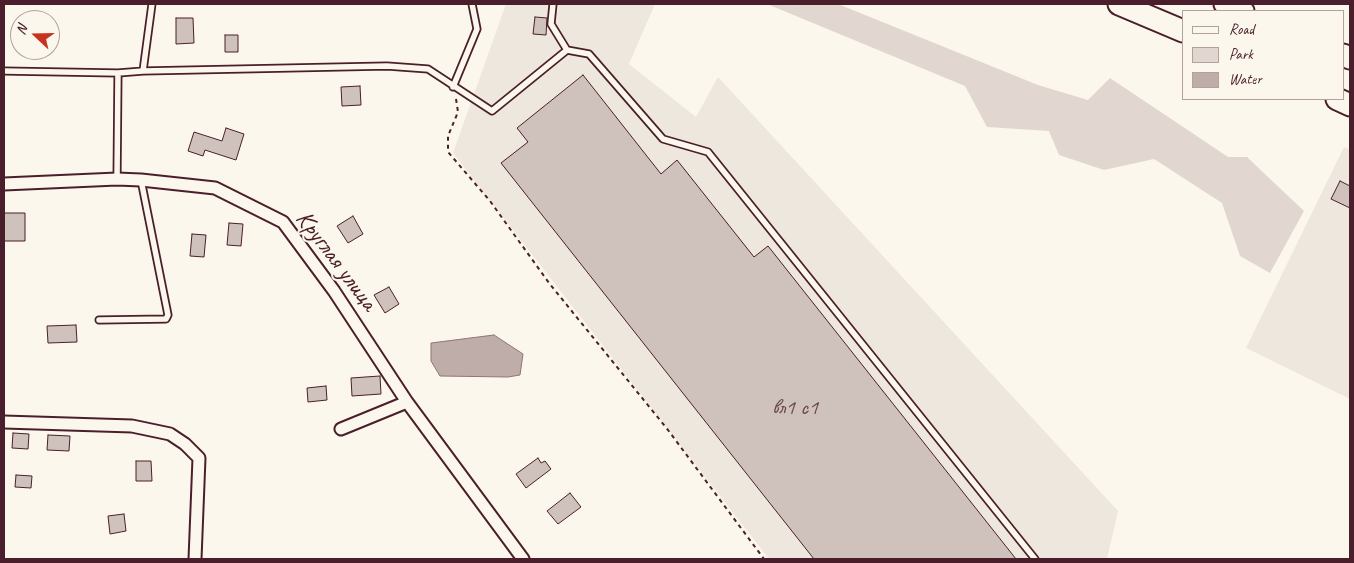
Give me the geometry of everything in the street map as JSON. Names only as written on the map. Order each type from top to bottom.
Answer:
[{"type":"highway","points":[[1119,4],[1182,31]]},
{"type":"highway","points":[[1226,4],[1241,10]]},
{"type":"street","name":"Круглая улица","points":[[4,184],[118,179],[215,188],[283,222],[334,291],[407,402],[523,559]]},
{"type":"street","points":[[341,429],[407,402]]},
{"type":"street","points":[[4,422],[132,426],[170,434],[185,444],[199,458],[195,559]]},
{"type":"lane","points":[[143,71],[152,4]]},
{"type":"lane","points":[[453,86],[477,29],[472,4]]},
{"type":"lane","points":[[553,4],[551,24],[567,50],[589,54],[664,139],[708,152],[1035,559]]},
{"type":"lane","points":[[4,71],[118,73],[387,66],[428,69],[492,112],[567,50]]},
{"type":"lane","points":[[118,73],[118,179]]},
{"type":"lane","points":[[99,320],[166,319],[168,315],[140,180]]},
{"type":"path","points":[[453,86],[458,112],[448,136],[448,152],[490,201],[549,283],[668,430],[764,559]]},
{"type":"shaded area","points":[[506,4],[655,4],[629,64],[696,117],[718,77],[1118,511],[1107,559],[769,559],[453,153]]},
{"type":"shaded area","points":[[1344,147],[1350,149],[1350,399],[1246,348]]},
{"type":"green space","points":[[767,4],[838,4],[1038,85],[1088,100],[1110,78],[1228,157],[1247,157],[1304,211],[1270,273],[1240,256],[1222,203],[1154,159],[1104,170],[1059,155],[1049,131],[987,127],[965,86]]},
{"type":"water","points":[[494,335],[523,354],[520,375],[508,377],[440,376],[431,361],[431,343]]},
{"type":"building","points":[[535,17],[547,18],[546,35],[533,34]]},
{"type":"building","points":[[176,18],[193,18],[194,43],[176,44]]},
{"type":"building","points":[[225,35],[238,35],[238,52],[225,52]]},
{"type":"building","points":[[583,75],[661,174],[677,160],[754,257],[768,246],[1016,559],[814,559],[501,163],[528,142],[517,128]]},
{"type":"building","points":[[360,86],[361,105],[342,106],[341,87]]},
{"type":"building","points":[[226,128],[244,134],[236,160],[205,150],[203,156],[188,151],[194,132],[222,141]]},
{"type":"building","points":[[1340,181],[1350,186],[1350,208],[1331,199]]},
{"type":"building","points":[[4,213],[25,213],[25,241],[4,241]]},
{"type":"building","points":[[353,216],[363,234],[348,243],[337,226]]},
{"type":"building","points":[[229,223],[243,224],[241,246],[227,245]]},
{"type":"building","points":[[192,234],[206,235],[204,257],[190,256]]},
{"type":"building","points":[[389,287],[399,304],[385,313],[374,295]]},
{"type":"building","points":[[76,325],[77,342],[48,343],[47,326]]},
{"type":"building","points":[[380,376],[381,394],[352,396],[351,378]]},
{"type":"building","points":[[326,386],[327,400],[308,402],[307,388]]},
{"type":"building","points":[[13,433],[29,434],[28,449],[12,448]]},
{"type":"building","points":[[48,435],[70,436],[69,451],[47,450]]},
{"type":"building","points":[[538,458],[541,463],[545,461],[551,469],[526,488],[516,474]]},
{"type":"building","points":[[136,461],[151,461],[152,481],[136,481]]},
{"type":"building","points":[[16,475],[32,476],[31,488],[15,487]]},
{"type":"building","points":[[570,493],[581,507],[558,524],[547,511]]},
{"type":"building","points":[[124,514],[126,531],[110,534],[108,516]]}]
